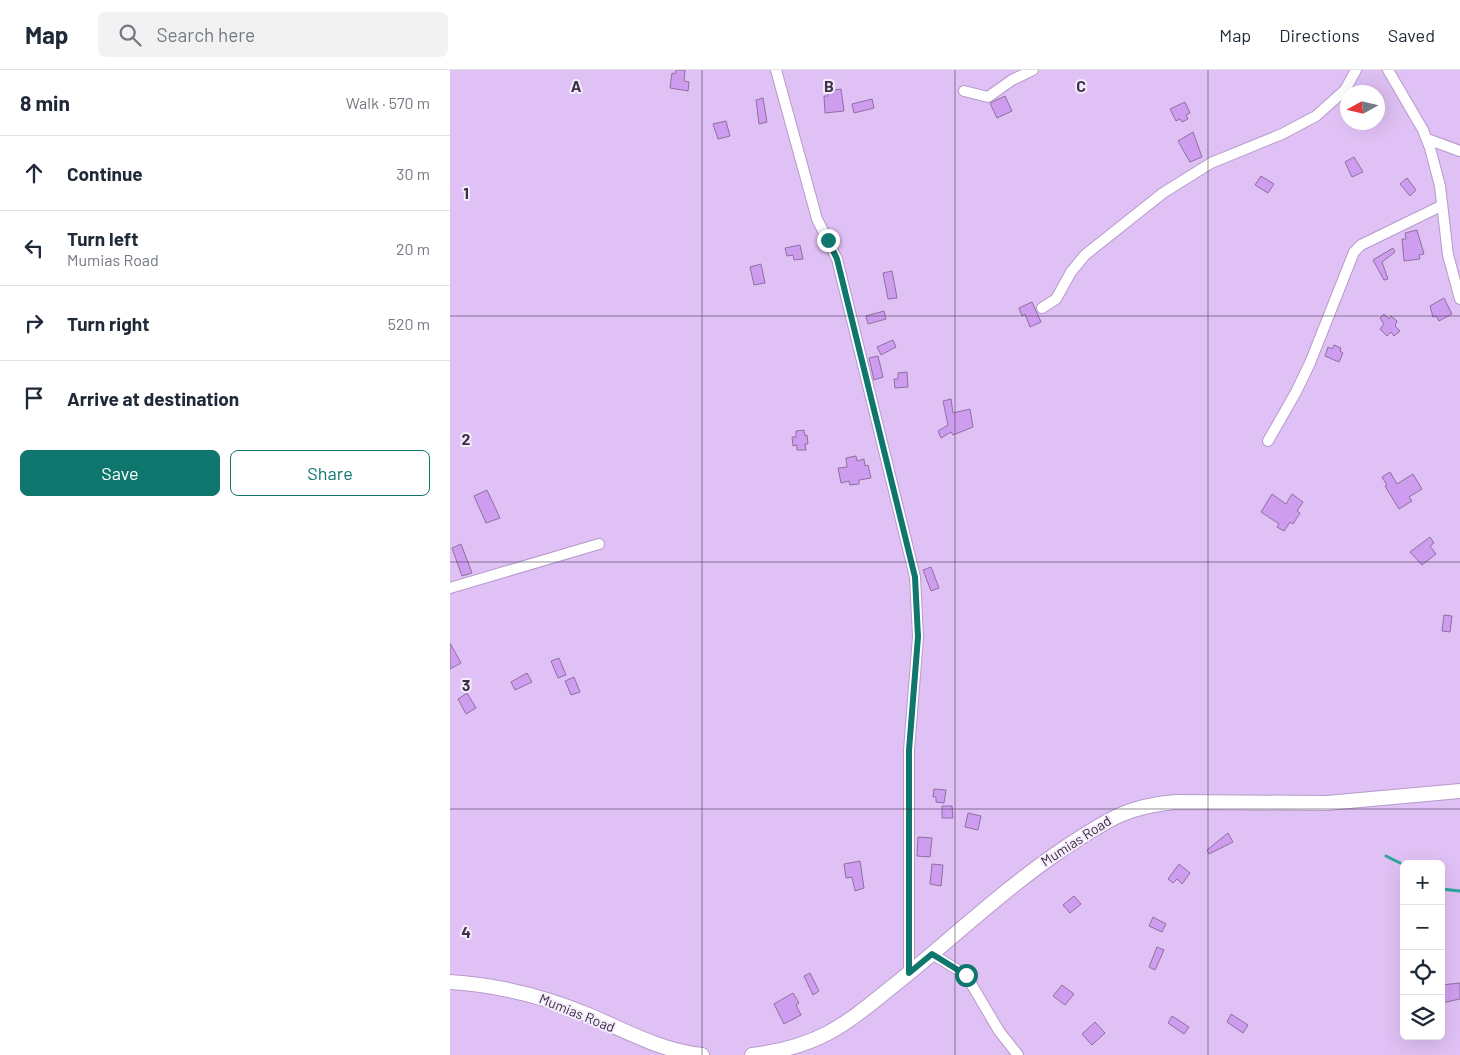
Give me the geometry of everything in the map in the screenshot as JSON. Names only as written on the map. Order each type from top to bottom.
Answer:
[{"type":"street","points":[[776,70],[817,219],[837,259],[915,577],[918,637],[909,750],[909,973]]},
{"type":"street","points":[[964,91],[988,97],[1012,80],[1033,70]]},
{"type":"street","points":[[1042,308],[1056,299],[1071,272],[1085,255],[1163,193],[1211,163],[1282,134],[1316,116],[1345,90],[1356,70]]},
{"type":"street","points":[[1388,70],[1427,139],[1436,169],[1448,255],[1460,299]]},
{"type":"street","points":[[1427,139],[1460,151]]},
{"type":"street","points":[[1268,441],[1310,363],[1354,252],[1361,245],[1442,206]]},
{"type":"street","points":[[450,588],[599,544]]},
{"type":"street","name":"Mumias Road","points":[[758,1055],[794,1046],[827,1033],[850,1020],[932,954],[1012,885],[1040,864],[1105,821],[1137,807],[1176,802],[1337,803],[1460,791]]},
{"type":"street","points":[[932,954],[966,975],[999,1031],[1018,1055]]},
{"type":"street","name":"Mumias Road","points":[[450,982],[496,988],[556,1003],[649,1042],[674,1050],[702,1055]]},
{"type":"building","points":[[676,70],[685,70],[684,81],[689,82],[688,91],[670,88],[672,73],[675,74]]},
{"type":"building","points":[[841,89],[844,111],[825,113],[824,96],[828,96],[828,92]]},
{"type":"building","points":[[1005,96],[1012,111],[997,118],[990,103]]},
{"type":"building","points":[[763,98],[767,122],[759,124],[756,100]]},
{"type":"building","points":[[872,99],[874,108],[854,113],[852,104]]},
{"type":"building","points":[[1185,102],[1190,113],[1186,115],[1188,119],[1182,122],[1180,119],[1176,121],[1170,109]]},
{"type":"building","points":[[726,121],[730,136],[718,139],[713,124]]},
{"type":"building","points":[[1193,132],[1202,157],[1190,162],[1178,141]]},
{"type":"building","points":[[1354,157],[1363,172],[1352,177],[1345,162]]},
{"type":"building","points":[[1261,176],[1274,184],[1268,193],[1255,185]]},
{"type":"building","points":[[1407,178],[1416,190],[1410,196],[1400,184]]},
{"type":"building","points":[[1417,230],[1424,254],[1419,255],[1420,259],[1404,261],[1402,239],[1406,239],[1405,233]]},
{"type":"building","points":[[800,245],[803,259],[794,260],[793,255],[787,256],[785,248]]},
{"type":"building","points":[[1393,248],[1395,252],[1382,262],[1388,279],[1384,280],[1373,260]]},
{"type":"building","points":[[761,264],[765,283],[754,285],[750,267]]},
{"type":"building","points":[[892,271],[897,298],[888,299],[883,273]]},
{"type":"building","points":[[1444,298],[1452,314],[1439,321],[1436,316],[1433,317],[1430,306]]},
{"type":"building","points":[[1032,302],[1041,322],[1030,327],[1025,314],[1022,316],[1019,308]]},
{"type":"building","points":[[884,311],[886,319],[868,324],[866,316]]},
{"type":"building","points":[[1384,314],[1389,319],[1391,316],[1397,321],[1395,326],[1400,331],[1394,336],[1391,332],[1387,336],[1380,329],[1384,324],[1380,318]]},
{"type":"building","points":[[893,340],[896,347],[881,355],[877,347]]},
{"type":"building","points":[[1334,345],[1341,348],[1340,351],[1343,353],[1339,362],[1325,356],[1328,347],[1332,349]]},
{"type":"building","points":[[878,356],[883,377],[874,380],[869,358]]},
{"type":"building","points":[[907,372],[908,387],[895,388],[894,379],[898,379],[898,373]]},
{"type":"building","points":[[951,399],[953,413],[970,409],[973,427],[953,435],[951,432],[941,438],[938,431],[948,425],[943,401]]},
{"type":"building","points":[[804,430],[805,436],[807,435],[808,444],[805,444],[806,450],[797,450],[797,445],[793,446],[792,437],[796,437],[796,431]]},
{"type":"building","points":[[856,456],[857,461],[864,459],[865,466],[868,465],[871,478],[859,480],[859,484],[850,485],[849,481],[841,483],[838,468],[847,467],[846,458]]},
{"type":"building","points":[[1390,472],[1397,484],[1413,474],[1422,489],[1409,497],[1412,501],[1399,509],[1385,486],[1387,485],[1382,477]]},
{"type":"building","points":[[487,490],[500,518],[486,523],[474,496]]},
{"type":"building","points":[[1272,494],[1286,504],[1292,494],[1303,502],[1297,511],[1300,513],[1293,524],[1290,522],[1284,531],[1277,527],[1279,524],[1261,512]]},
{"type":"building","points":[[1430,537],[1434,543],[1430,546],[1436,554],[1422,565],[1410,552]]},
{"type":"building","points":[[461,544],[472,573],[462,576],[452,548]]},
{"type":"building","points":[[931,567],[939,588],[931,591],[923,570]]},
{"type":"building","points":[[1444,615],[1452,616],[1450,632],[1442,631]]},
{"type":"building","points":[[450,643],[461,663],[450,669]]},
{"type":"building","points":[[559,658],[566,675],[558,678],[551,661]]},
{"type":"building","points":[[527,673],[532,682],[515,690],[511,682]]},
{"type":"building","points":[[574,677],[580,692],[571,695],[565,681]]},
{"type":"building","points":[[467,693],[476,708],[466,714],[458,699]]},
{"type":"building","points":[[934,789],[946,790],[944,803],[936,802],[936,797],[933,797]]},
{"type":"building","points":[[942,806],[952,806],[953,818],[942,818]]},
{"type":"building","points":[[968,813],[981,816],[978,830],[965,827]]},
{"type":"building","points":[[1228,833],[1233,842],[1209,854],[1207,850]]},
{"type":"building","points":[[918,837],[932,838],[930,857],[917,856]]},
{"type":"building","points":[[860,861],[864,888],[855,891],[852,877],[846,878],[844,864]]},
{"type":"building","points":[[932,864],[943,865],[941,886],[930,884]]},
{"type":"building","points":[[1179,864],[1190,873],[1182,884],[1177,879],[1173,883],[1168,879]]},
{"type":"building","points":[[1074,896],[1081,904],[1070,913],[1063,905]]},
{"type":"building","points":[[1153,917],[1166,924],[1162,932],[1149,926]]},
{"type":"building","points":[[1157,947],[1164,950],[1155,970],[1149,967]]},
{"type":"building","points":[[810,973],[819,991],[813,995],[804,976]]},
{"type":"building","points":[[1460,983],[1460,999],[1445,1002],[1445,985]]},
{"type":"building","points":[[1062,985],[1074,994],[1065,1005],[1053,996]]},
{"type":"building","points":[[793,993],[799,1003],[796,1005],[801,1015],[784,1024],[774,1004]]},
{"type":"building","points":[[1231,1014],[1248,1025],[1243,1033],[1227,1022]]},
{"type":"building","points":[[1172,1016],[1189,1027],[1184,1034],[1168,1023]]},
{"type":"building","points":[[1095,1022],[1105,1033],[1092,1045],[1082,1034]]},
{"type":"waterway","points":[[1386,856],[1400,863]]},
{"type":"waterway","points":[[1445,889],[1460,891]]},
{"type":"route","points":[[828,240],[834,249],[837,259],[915,577],[918,637],[909,750],[909,973],[932,954],[958,968],[966,975]]}]
